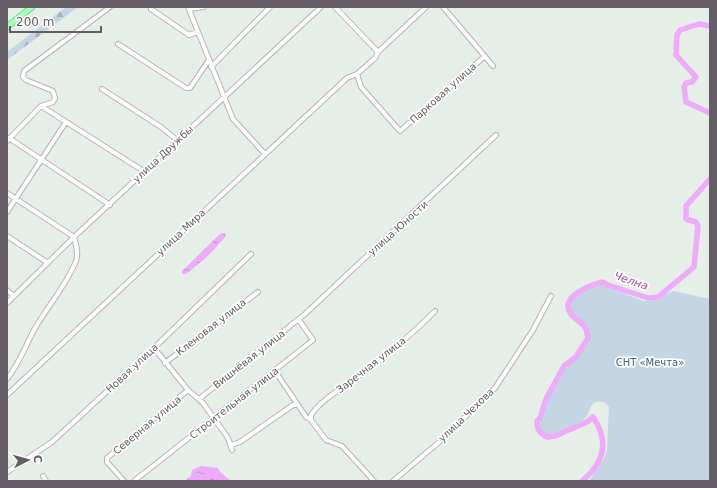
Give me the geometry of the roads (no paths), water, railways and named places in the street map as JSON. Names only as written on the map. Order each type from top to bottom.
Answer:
[{"type":"main road","points":[[7,27],[32,7]]},
{"type":"street","points":[[110,7],[24,71],[23,74],[26,80],[53,91],[55,94],[53,102],[40,106],[8,139],[110,205]]},
{"type":"street","points":[[204,7],[189,8],[224,99],[233,119],[265,154]]},
{"type":"street","points":[[211,67],[270,7]]},
{"type":"street","name":"улица Дружбы","points":[[7,303],[74,237],[224,99],[321,7]]},
{"type":"street","points":[[335,7],[378,52]]},
{"type":"street","name":"улица Мира","points":[[7,395],[347,78],[357,74],[375,58],[378,52],[426,7]]},
{"type":"street","points":[[443,7],[493,66]]},
{"type":"street","points":[[151,9],[189,35],[198,32]]},
{"type":"street","points":[[118,44],[186,88],[190,88],[209,60]]},
{"type":"street","name":"Парковая улица","points":[[357,74],[362,87],[400,131],[485,56]]},
{"type":"street","points":[[102,89],[161,126],[178,141]]},
{"type":"street","points":[[40,106],[145,172]]},
{"type":"street","points":[[7,212],[66,122]]},
{"type":"street","name":"улица Юности","points":[[299,320],[496,135]]},
{"type":"street","points":[[7,193],[74,237],[77,250],[77,260],[34,330],[16,368],[7,379]]},
{"type":"street","points":[[7,236],[48,263]]},
{"type":"street","name":"Новая улица","points":[[7,472],[52,442],[154,348],[251,254]]},
{"type":"street","points":[[7,290],[14,296]]},
{"type":"street","name":"Кленовая улица","points":[[165,363],[258,292]]},
{"type":"street","name":"улица Чехова","points":[[393,481],[438,442],[495,388],[533,330],[551,296]]},
{"type":"street","name":"Заречная улица","points":[[311,420],[311,414],[318,406],[367,370],[418,329],[435,311]]},
{"type":"street","name":"Строительная улица","points":[[134,481],[314,339],[299,320]]},
{"type":"street","name":"Вишнёвая улица","points":[[199,399],[299,320]]},
{"type":"street","points":[[154,348],[188,390],[199,399],[223,432],[232,450]]},
{"type":"street","points":[[275,370],[306,417],[311,420],[326,440],[342,446],[374,481]]},
{"type":"street","name":"Северная улица","points":[[124,481],[107,460],[188,390]]},
{"type":"street","points":[[230,445],[240,442],[293,405],[298,405]]},
{"type":"street","points":[[42,476],[46,481]]},
{"type":"water","points":[[221,233],[225,233],[226,236],[207,257],[186,274],[182,274],[182,271]]},
{"type":"water","points":[[201,466],[218,468],[220,472],[231,481],[185,481],[191,476],[192,470]]},
{"type":"waterway","name":"Челна","points":[[710,26],[699,24],[680,30],[677,35],[676,55],[696,77],[692,82],[686,83],[684,87],[686,102],[710,113]]},
{"type":"waterway","name":"Челна","points":[[582,481],[595,467],[602,452],[602,435],[593,417],[587,422],[555,436],[545,436],[539,431],[537,424],[546,399],[564,366],[576,357],[588,338],[584,325],[571,314],[568,308],[569,302],[572,297],[584,289],[603,282],[648,298],[658,297],[694,267],[698,226],[696,222],[686,219],[686,206],[710,179]]},
{"type":"park label","name":"СНТ «Мечта»","points":[[650,362]]}]
